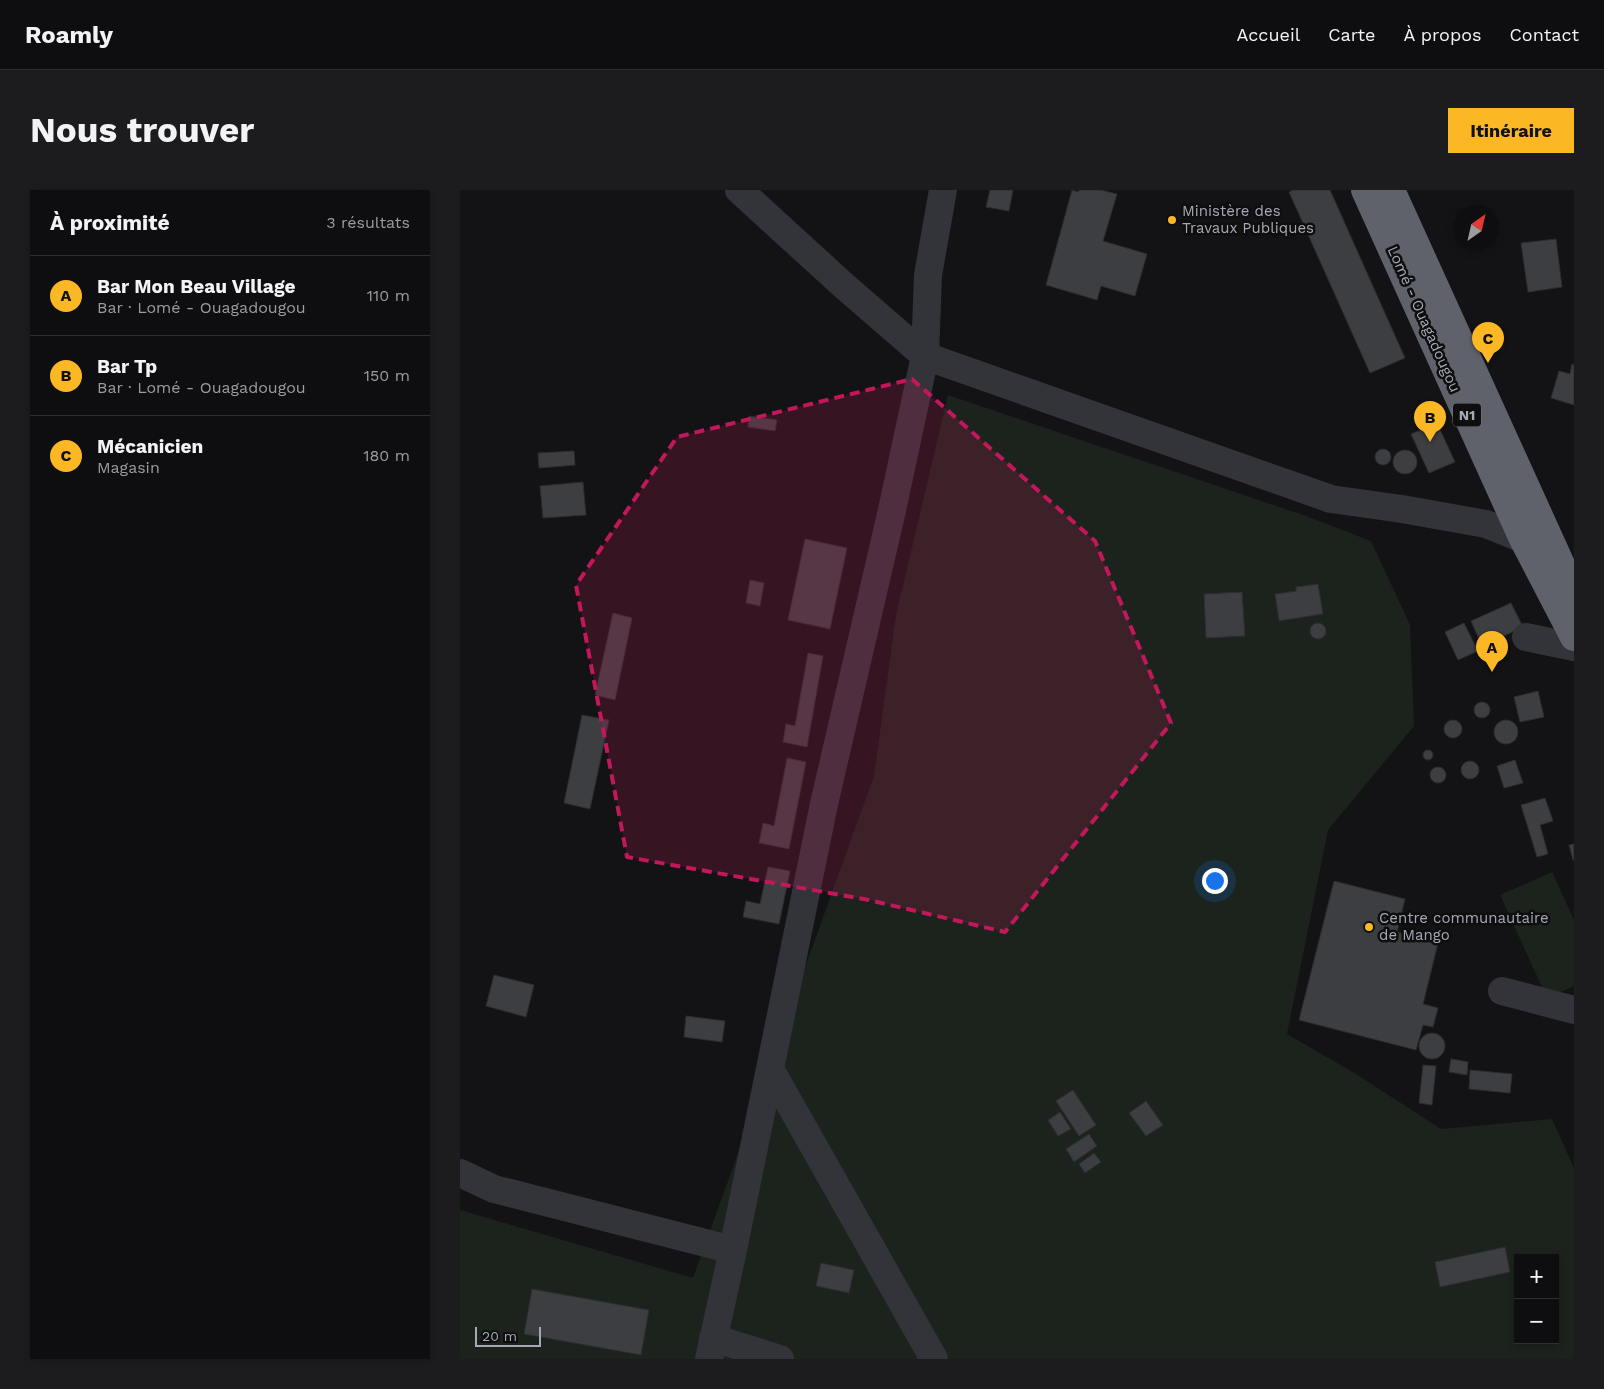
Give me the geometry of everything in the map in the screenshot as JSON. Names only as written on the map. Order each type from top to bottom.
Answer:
[{"type":"highway","name":"Lomé - Ouagadougou","points":[[1365,190],[1523,538],[1574,637]]},
{"type":"highway","name":"Lomé - Ouagadougou","points":[[1391,190],[1558,554],[1574,593]]},
{"type":"street","points":[[739,190],[842,284],[925,356],[1331,499],[1486,524],[1558,554]]},
{"type":"street","points":[[780,1359],[711,1349],[824,804],[892,510],[925,356],[928,275],[943,190]]},
{"type":"street","points":[[1526,637],[1574,647]]},
{"type":"street","points":[[1502,991],[1574,1010]]},
{"type":"street","points":[[770,1069],[934,1359]]},
{"type":"street","points":[[460,1173],[494,1189],[733,1250]]},
{"type":"highlighted area","points":[[912,379],[1095,541],[1171,723],[1005,932],[869,900],[627,857],[576,585],[677,437]]},
{"type":"shaded area","points":[[948,395],[1306,516],[1371,541],[1410,625],[1414,726],[1328,830],[1287,1034],[1356,1074],[1441,1129],[1552,1119],[1574,1168],[1574,1359],[460,1359],[460,1210],[693,1278],[874,776],[896,615]]},
{"type":"shaded area","points":[[1552,872],[1574,920],[1574,986],[1547,998],[1500,895]]},
{"type":"building","points":[[990,190],[1013,190],[1009,211],[986,207]]},
{"type":"building","points":[[1072,190],[1078,192],[1079,190],[1101,190],[1117,194],[1103,241],[1147,254],[1135,296],[1101,286],[1097,300],[1046,285]]},
{"type":"building","points":[[1293,190],[1330,190],[1405,358],[1370,373],[1289,192]]},
{"type":"building","points":[[1556,239],[1562,287],[1528,292],[1521,243]]},
{"type":"building","points":[[1572,364],[1574,365],[1574,405],[1551,398],[1559,371],[1570,374]]},
{"type":"building","points":[[749,416],[777,420],[775,431],[748,427]]},
{"type":"building","points":[[1437,423],[1455,462],[1429,473],[1411,434]]},
{"type":"building","points":[[1380,449],[1386,449],[1391,454],[1389,463],[1380,465],[1375,460],[1375,454]]},
{"type":"building","points":[[1405,450],[1410,451],[1416,457],[1416,467],[1410,473],[1405,474],[1400,473],[1394,467],[1393,462],[1394,457],[1400,451]]},
{"type":"building","points":[[574,451],[575,465],[539,468],[538,453]]},
{"type":"building","points":[[583,482],[586,515],[543,518],[540,486]]},
{"type":"building","points":[[805,539],[847,548],[830,629],[788,620]]},
{"type":"building","points":[[750,580],[764,583],[760,606],[746,603]]},
{"type":"building","points":[[1318,584],[1323,614],[1279,621],[1275,594],[1296,591],[1296,587]]},
{"type":"building","points":[[1242,592],[1245,636],[1206,638],[1204,594]]},
{"type":"building","points":[[1511,603],[1523,627],[1482,646],[1471,621]]},
{"type":"building","points":[[613,613],[632,618],[615,700],[595,695]]},
{"type":"building","points":[[1318,623],[1326,631],[1318,639],[1310,631]]},
{"type":"building","points":[[1464,623],[1478,651],[1458,660],[1445,632]]},
{"type":"building","points":[[808,653],[823,656],[807,747],[783,742],[786,724],[795,726]]},
{"type":"building","points":[[1538,691],[1544,717],[1520,722],[1514,697]]},
{"type":"building","points":[[1479,702],[1485,702],[1490,707],[1488,716],[1479,718],[1474,713],[1474,707]]},
{"type":"building","points":[[582,715],[609,720],[590,809],[564,803]]},
{"type":"building","points":[[1453,720],[1459,723],[1462,729],[1459,735],[1453,738],[1447,735],[1444,729],[1447,723]]},
{"type":"building","points":[[1506,720],[1515,723],[1518,732],[1515,741],[1506,744],[1497,741],[1494,732],[1497,723]]},
{"type":"building","points":[[1426,750],[1430,750],[1433,755],[1432,759],[1426,760],[1423,757],[1423,753]]},
{"type":"building","points":[[787,758],[806,762],[789,849],[759,843],[763,823],[774,826]]},
{"type":"building","points":[[1515,760],[1523,783],[1504,788],[1497,766]]},
{"type":"building","points":[[1466,761],[1474,761],[1479,766],[1477,777],[1466,779],[1461,774],[1461,766]]},
{"type":"building","points":[[1435,767],[1441,767],[1446,772],[1444,781],[1435,783],[1430,778],[1430,772]]},
{"type":"building","points":[[1545,798],[1553,821],[1540,825],[1548,854],[1537,857],[1521,805]]},
{"type":"building","points":[[1574,844],[1574,860],[1573,860],[1569,845]]},
{"type":"building","points":[[768,867],[790,871],[779,924],[743,917],[746,901],[760,904]]},
{"type":"building","points":[[1334,881],[1405,899],[1397,932],[1438,943],[1423,1004],[1438,1008],[1433,1027],[1423,1025],[1416,1050],[1299,1020]]},
{"type":"building","points":[[494,975],[534,985],[526,1017],[486,1006]]},
{"type":"building","points":[[686,1016],[725,1021],[722,1042],[684,1037]]},
{"type":"building","points":[[1432,1033],[1441,1037],[1445,1046],[1441,1055],[1432,1059],[1423,1055],[1419,1046],[1423,1037]]},
{"type":"building","points":[[1451,1059],[1468,1062],[1467,1075],[1449,1072]]},
{"type":"building","points":[[1423,1065],[1436,1066],[1432,1105],[1419,1103]]},
{"type":"building","points":[[1470,1070],[1512,1074],[1510,1093],[1469,1089]]},
{"type":"building","points":[[1073,1090],[1096,1125],[1079,1136],[1056,1101]]},
{"type":"building","points":[[1146,1101],[1163,1125],[1146,1136],[1129,1113]]},
{"type":"building","points":[[1060,1112],[1071,1129],[1058,1136],[1048,1120]]},
{"type":"building","points":[[1089,1134],[1097,1146],[1074,1162],[1066,1149]]},
{"type":"building","points":[[1094,1153],[1101,1162],[1085,1173],[1079,1164]]},
{"type":"building","points":[[1505,1247],[1510,1272],[1440,1287],[1435,1262]]},
{"type":"building","points":[[821,1263],[854,1270],[849,1293],[816,1286]]},
{"type":"building","points":[[532,1289],[649,1310],[641,1355],[524,1334]]},
{"type":"place","name":"Ministère des Travaux Publiques","points":[[1172,220]]},
{"type":"place","name":"Mécanicien","points":[[1488,363]]},
{"type":"place","name":"Bar Tp","points":[[1430,442]]},
{"type":"place","name":"Bar Mon Beau Village","points":[[1492,672]]},
{"type":"place","name":"Centre communautaire de Mango","points":[[1369,927]]}]
